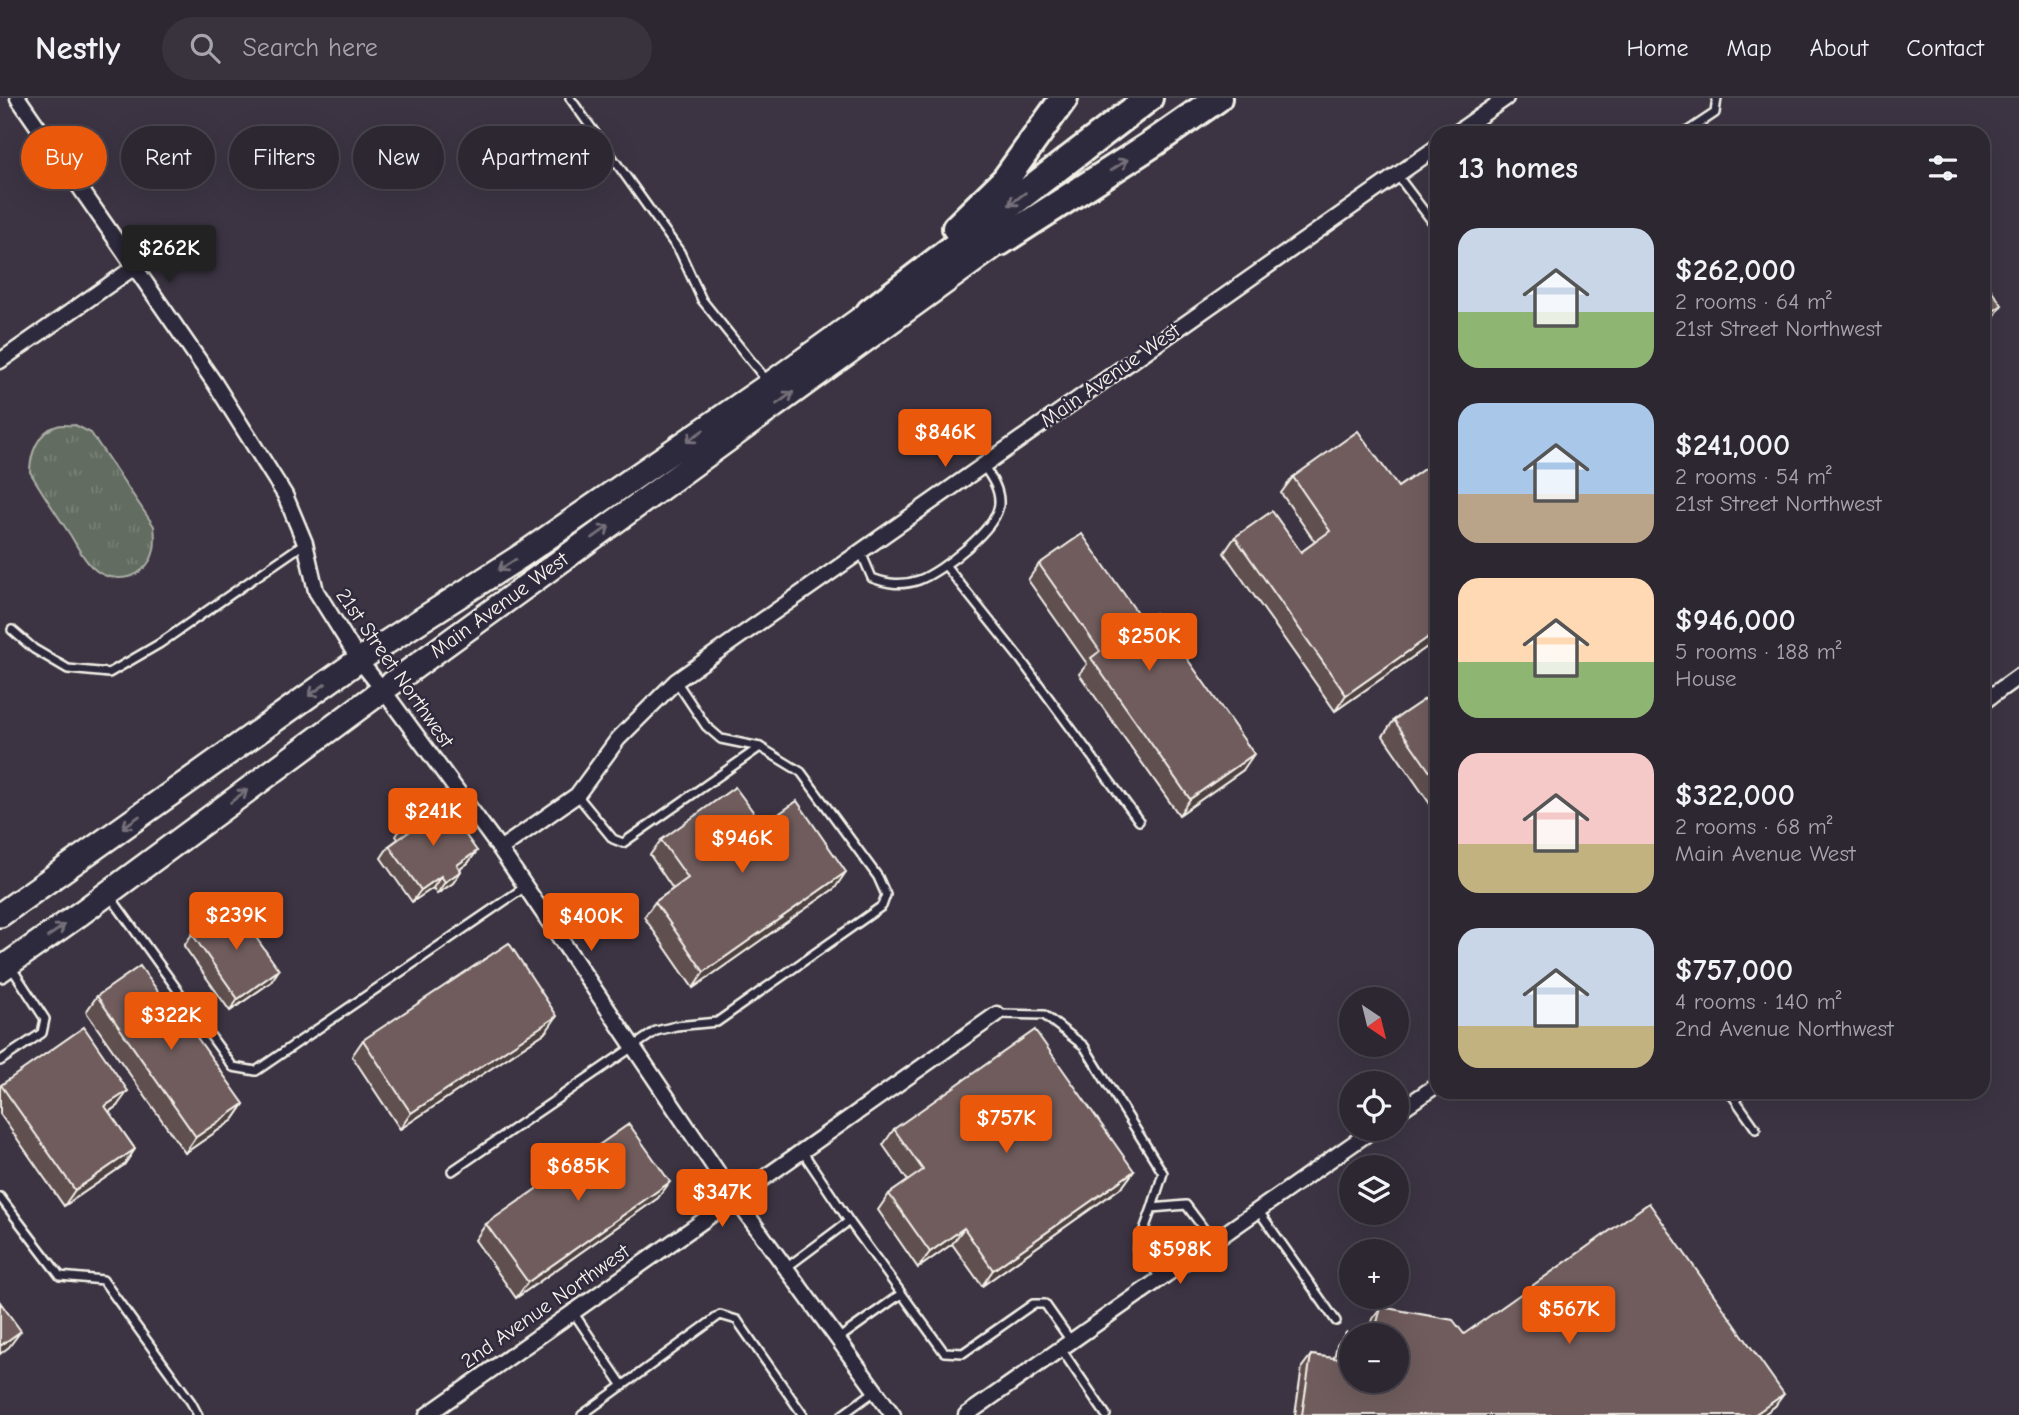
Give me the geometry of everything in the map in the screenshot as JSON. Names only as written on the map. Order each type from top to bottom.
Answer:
[{"type":"highway","points":[[870,312],[1005,180],[1064,98]]},
{"type":"highway","points":[[870,312],[1149,98]]},
{"type":"highway","points":[[1000,242],[1158,98]]},
{"type":"highway","points":[[1000,242],[1218,98]]},
{"type":"main road","name":"Main Avenue West","points":[[4,967],[1000,242]]},
{"type":"main road","name":"Main Avenue West","points":[[0,915],[359,660],[521,556],[870,312]]},
{"type":"street","name":"21st Street Northwest","points":[[18,98],[136,266],[214,382],[285,495],[305,543],[316,591],[359,660],[500,849],[735,1198],[893,1415]]},
{"type":"street","points":[[1466,126],[1506,98]]},
{"type":"street","name":"Main Avenue West","points":[[500,849],[577,795],[618,738],[676,681],[1430,152]]},
{"type":"street","points":[[0,361],[136,266]]},
{"type":"street","points":[[1990,697],[2019,676]]},
{"type":"street","name":"2nd Avenue Northwest","points":[[427,1415],[997,1014]]},
{"type":"street","points":[[1409,1104],[1430,1090]]},
{"type":"street","points":[[965,1415],[1357,1141]]},
{"type":"lane","points":[[570,98],[680,252],[702,300],[770,384]]},
{"type":"lane","points":[[1695,126],[1714,113],[1717,98]]},
{"type":"lane","points":[[1397,174],[1430,219]]},
{"type":"lane","points":[[860,551],[872,578],[889,585],[920,580],[961,555],[986,530],[1000,506],[997,486],[983,464]]},
{"type":"lane","points":[[12,630],[34,649],[68,669],[109,673],[159,644],[305,543]]},
{"type":"lane","points":[[945,565],[1021,660],[1139,821]]},
{"type":"lane","points":[[452,1171],[656,1031],[717,1022],[882,906],[886,895],[878,877],[801,772],[760,747],[721,739],[706,726],[676,681]]},
{"type":"lane","points":[[577,795],[613,839],[623,843],[760,747]]},
{"type":"lane","points":[[108,893],[233,1067],[256,1071],[525,887]]},
{"type":"lane","points":[[0,1061],[42,1033],[45,1018],[4,967]]},
{"type":"lane","points":[[997,1014],[1044,1014],[1084,1046],[1163,1173],[1137,1249],[1161,1278]]},
{"type":"lane","points":[[1735,1099],[1756,1129]]},
{"type":"lane","points":[[802,1151],[943,1352],[963,1353],[1033,1304],[1045,1304],[1106,1415]]},
{"type":"lane","points":[[0,1197],[60,1276],[103,1280],[198,1415]]},
{"type":"lane","points":[[1152,1208],[1186,1205],[1213,1241]]},
{"type":"lane","points":[[1258,1210],[1336,1321]]},
{"type":"lane","points":[[786,1268],[849,1221]]},
{"type":"lane","points":[[838,1339],[901,1294]]},
{"type":"lane","points":[[573,1312],[623,1386]]},
{"type":"lane","points":[[582,1415],[720,1315],[737,1320],[803,1415]]},
{"type":"lane","points":[[842,1415],[876,1391]]},
{"type":"green space","points":[[59,425],[75,425],[91,433],[154,526],[155,544],[152,555],[147,565],[136,574],[123,578],[110,577],[92,567],[30,472],[40,438]]},
{"type":"building","points":[[1990,288],[2002,305],[1990,313]]},
{"type":"building","points":[[1358,431],[1398,487],[1430,465],[1430,636],[1346,695],[1235,537],[1272,511],[1301,552],[1330,531],[1293,477]]},
{"type":"building","points":[[1082,534],[1143,621],[1155,613],[1254,754],[1190,799],[1091,658],[1100,651],[1039,564]]},
{"type":"building","points":[[1430,696],[1430,772],[1394,720]]},
{"type":"building","points":[[735,787],[763,825],[797,801],[846,872],[704,972],[655,902],[688,878],[661,840]]},
{"type":"building","points":[[445,806],[477,851],[457,865],[461,871],[445,882],[441,876],[421,890],[389,846],[410,831],[404,824],[420,812],[426,820]]},
{"type":"building","points":[[233,905],[279,970],[238,999],[192,934]]},
{"type":"building","points":[[509,943],[557,1016],[411,1113],[363,1040]]},
{"type":"building","points":[[140,966],[180,1022],[184,1019],[244,1104],[196,1137],[97,996]]},
{"type":"building","points":[[84,1027],[128,1091],[105,1106],[135,1149],[75,1190],[1,1085]]},
{"type":"building","points":[[1035,1030],[1134,1171],[993,1270],[964,1228],[930,1252],[889,1194],[923,1170],[894,1129]]},
{"type":"building","points":[[629,1124],[670,1182],[528,1282],[486,1224]]},
{"type":"building","points":[[1649,1203],[1784,1394],[1754,1415],[1302,1415],[1311,1355],[1339,1359],[1339,1393],[1409,1393],[1409,1323],[1377,1323],[1380,1309],[1453,1320],[1464,1334]]},
{"type":"building","points":[[0,1302],[21,1331],[0,1346]]}]
